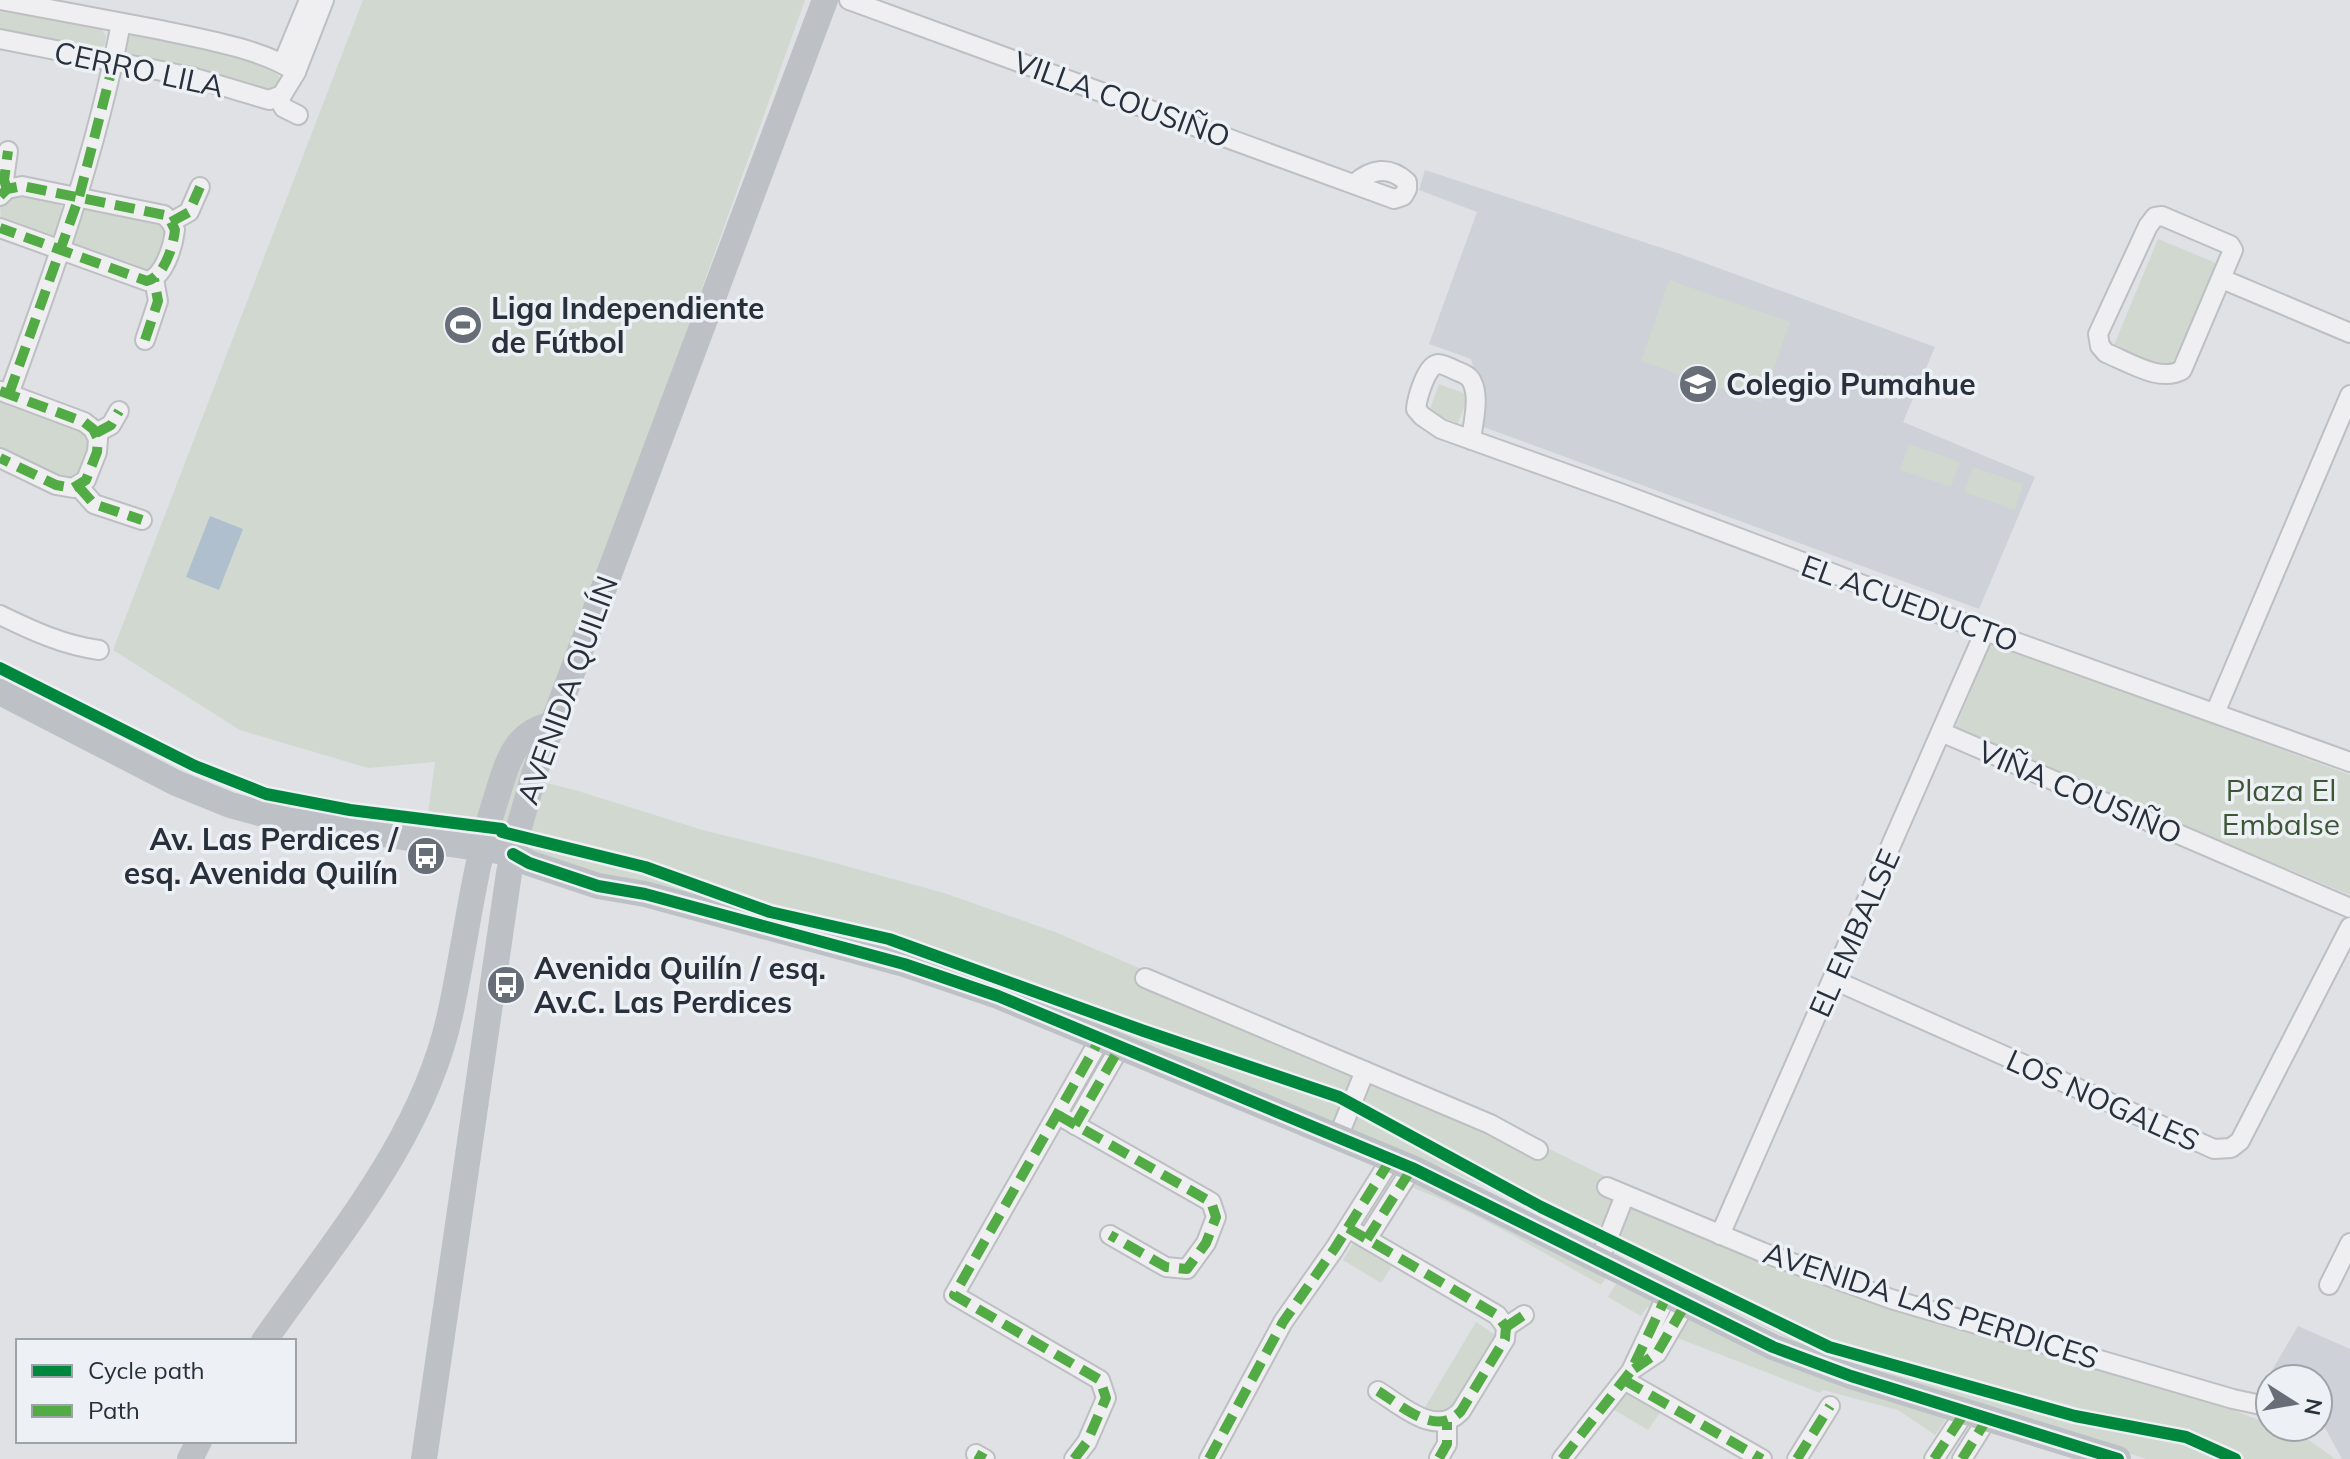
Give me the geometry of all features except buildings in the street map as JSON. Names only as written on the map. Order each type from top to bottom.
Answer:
[{"type":"street","name":"CERRO LILA","points":[[1,0],[208,40],[289,67]]},
{"type":"street","name":"AVENIDA QUILÍN","points":[[424,1459],[486,1024],[513,854],[526,801],[825,0]]},
{"type":"street","name":"VILLA COUSIÑO","points":[[849,0],[888,7],[1354,184]]},
{"type":"street","points":[[298,115],[284,108],[278,98],[285,93],[289,67],[314,7]]},
{"type":"street","points":[[0,458],[62,487],[78,486],[88,475],[97,452],[96,433],[84,422],[5,392],[61,252],[79,197],[121,23]]},
{"type":"street","name":"CERRO LILA","points":[[0,39],[210,81],[262,99],[278,98]]},
{"type":"street","points":[[0,228],[142,281],[154,279],[160,272],[175,236],[171,222],[158,214],[22,186],[3,192],[8,151]]},
{"type":"street","points":[[171,222],[189,212],[200,187]]},
{"type":"street","points":[[2162,216],[2230,245],[2232,256],[2222,279],[2182,370],[2172,376],[2161,375],[2106,353],[2100,346],[2098,334],[2155,217],[2162,216]]},
{"type":"street","points":[[145,340],[158,301],[154,279]]},
{"type":"street","points":[[2222,279],[2350,333]]},
{"type":"street","points":[[2215,713],[2350,395]]},
{"type":"street","points":[[96,433],[111,425],[119,411]]},
{"type":"street","name":"EL ACUEDUCTO","points":[[1471,440],[1985,631],[2350,762]]},
{"type":"street","points":[[78,486],[94,504],[142,520]]},
{"type":"street","points":[[0,615],[37,634],[74,647],[99,650]]},
{"type":"street","name":"EL EMBALSE","points":[[1720,1235],[1985,631]]},
{"type":"street","points":[[0,692],[176,783],[230,805],[286,820],[513,854],[532,851],[606,876],[645,894],[904,964],[998,996],[1401,1164],[1599,1261],[1670,1304],[1812,1362],[2118,1459]]},
{"type":"street","points":[[265,1339],[402,1141],[427,1092],[451,1013],[481,849],[501,783],[516,748],[526,736],[538,728],[553,724]]},
{"type":"street","name":"VIÑA COUSIÑO","points":[[1941,732],[2350,908]]},
{"type":"street","name":"LOS NOGALES","points":[[1834,980],[2214,1149],[2231,1148],[2240,1141],[2350,927]]},
{"type":"street","points":[[1145,978],[1490,1124],[1538,1150]]},
{"type":"street","points":[[451,1013],[469,1024],[486,1024]]},
{"type":"street","points":[[1074,1459],[1087,1442],[1106,1398],[1100,1380],[954,1295],[1066,1120],[1110,1043]]},
{"type":"street","points":[[441,1049],[464,1049],[482,1055]]},
{"type":"street","points":[[1338,1137],[1365,1071]]},
{"type":"street","points":[[1066,1120],[1211,1202],[1216,1217],[1206,1243],[1187,1269],[1166,1267],[1110,1235]]},
{"type":"street","points":[[1216,1457],[1283,1322],[1348,1228],[1401,1164]]},
{"type":"street","points":[[1367,1239],[1401,1164]]},
{"type":"street","name":"AVENIDA LAS PERDICES","points":[[1607,1187],[1720,1235],[1891,1299],[2254,1404]]},
{"type":"street","points":[[1599,1261],[1625,1195]]},
{"type":"street","points":[[1348,1228],[1497,1315],[1506,1327],[1505,1339],[1461,1411],[1447,1422],[1435,1423],[1423,1419],[1378,1391]]},
{"type":"street","points":[[2329,1285],[2350,1243]]},
{"type":"street","points":[[1562,1459],[1627,1376],[1670,1304]]},
{"type":"street","points":[[1627,1376],[1657,1353],[1670,1304]]},
{"type":"street","points":[[1506,1327],[1524,1315]]},
{"type":"street","points":[[1627,1376],[1762,1459]]},
{"type":"street","points":[[1797,1459],[1830,1406]]},
{"type":"street","points":[[1934,1459],[1976,1415]]},
{"type":"street","points":[[1962,1459],[1976,1415]]},
{"type":"street","points":[[1439,1458],[1447,1444],[1447,1422]]},
{"type":"shaded area","name":"Colegio Pumahue","points":[[1425,170],[1680,254],[1935,347],[1903,422],[2035,477],[1979,609],[1481,426],[1485,409],[1471,359],[1429,344],[1477,212],[1419,190]]},
{"type":"shaded area","points":[[2298,1326],[2350,1349],[2350,1459],[2342,1459],[2333,1443],[2334,1363],[2276,1363]]},
{"type":"green space","name":"Liga Independiente de Fútbol","points":[[363,0],[805,0],[527,778],[706,831],[944,893],[1055,932],[1462,1106],[1760,1253],[1889,1306],[2254,1418],[2254,1443],[2312,1443],[2335,1459],[2146,1459],[1801,1345],[1480,1184],[1029,1001],[425,835],[435,762],[368,768],[240,730],[113,650]]},
{"type":"green space","points":[[0,8],[100,28],[106,36],[105,45],[95,50],[0,33]]},
{"type":"green space","points":[[135,34],[234,54],[274,71],[279,76],[278,85],[271,91],[265,91],[189,67],[130,57],[124,47],[128,37]]},
{"type":"green space","points":[[13,192],[57,201],[63,214],[53,237],[1,221],[0,205]]},
{"type":"green space","points":[[89,207],[160,221],[167,228],[157,266],[149,274],[73,246],[81,211]]},
{"type":"green space","points":[[2158,239],[2216,263],[2168,379],[2110,355]]},
{"type":"green space","points":[[1669,280],[1790,322],[1762,403],[1641,361]]},
{"type":"green space","points":[[1439,384],[1469,395],[1458,423],[1429,412]]},
{"type":"green space","points":[[0,398],[84,429],[92,439],[83,473],[71,482],[0,451]]},
{"type":"green space","points":[[1909,444],[1960,462],[1951,487],[1900,470]]},
{"type":"green space","points":[[1973,467],[2023,484],[2015,510],[1964,492]]},
{"type":"green space","name":"Plaza El Embalse","points":[[1991,642],[2350,775],[2350,895],[1955,729]]},
{"type":"green space","points":[[1410,1179],[1607,1277],[1601,1285],[1481,1219],[1406,1185]]},
{"type":"green space","points":[[1354,1242],[1392,1266],[1381,1283],[1343,1260]]},
{"type":"green space","points":[[1616,1284],[1654,1301],[1641,1316],[1608,1297]]},
{"type":"green space","points":[[1687,1317],[1946,1419],[1935,1435],[1898,1410],[1823,1390],[1820,1393],[1675,1337],[1682,1331]]},
{"type":"green space","points":[[1476,1322],[1498,1337],[1453,1410],[1441,1417],[1424,1409]]},
{"type":"green space","points":[[1626,1389],[1661,1411],[1648,1430],[1613,1409]]},
{"type":"water","points":[[210,516],[243,529],[219,590],[186,577]]},
{"type":"marked path","points":[[9,394],[79,197],[114,61]]},
{"type":"marked path","points":[[7,189],[4,180],[8,151]]},
{"type":"marked path","points":[[0,196],[7,189],[22,186],[164,215],[175,230],[163,268],[147,281],[0,228]]},
{"type":"marked path","points":[[171,222],[189,212],[200,187]]},
{"type":"marked path","points":[[145,340],[158,301],[154,279]]},
{"type":"marked path","points":[[0,391],[84,422],[93,429],[98,439],[97,452],[86,480],[73,488],[56,485],[0,458]]},
{"type":"marked path","points":[[96,433],[111,425],[119,411]]},
{"type":"marked path","points":[[78,486],[94,504],[142,520]]},
{"type":"marked path","points":[[1074,1459],[1087,1442],[1106,1398],[1100,1380],[954,1295],[1100,1039]]},
{"type":"marked path","points":[[1075,1125],[1120,1047]]},
{"type":"marked path","points":[[1058,1115],[1211,1202],[1216,1217],[1206,1243],[1187,1269],[1166,1267],[1110,1235]]},
{"type":"marked path","points":[[1209,1459],[1283,1322],[1335,1248],[1391,1159]]},
{"type":"marked path","points":[[1367,1239],[1412,1168]]},
{"type":"marked path","points":[[1348,1228],[1497,1315],[1506,1327],[1505,1339],[1461,1411],[1451,1419],[1441,1421],[1419,1417],[1378,1391]]},
{"type":"marked path","points":[[1562,1459],[1631,1371],[1667,1295]]},
{"type":"marked path","points":[[1634,1369],[1657,1353],[1685,1305]]},
{"type":"marked path","points":[[1506,1327],[1524,1315]]},
{"type":"marked path","points":[[1624,1380],[1762,1459]]},
{"type":"marked path","points":[[1797,1459],[1830,1406]]},
{"type":"marked path","points":[[1934,1459],[1965,1412]]},
{"type":"marked path","points":[[1962,1459],[1987,1419]]},
{"type":"marked path","points":[[1439,1458],[1447,1444],[1447,1422]]},
{"type":"marked path","points":[[976,1454],[985,1459]]},
{"type":"cycle path","points":[[0,668],[195,766],[266,794],[350,810],[502,829],[502,832],[645,867],[770,912],[889,939],[1339,1097],[1541,1207],[1829,1347],[2075,1416],[2186,1437],[2235,1459]]},
{"type":"cycle path","points":[[513,854],[529,863],[598,886],[645,894],[904,964],[998,996],[1412,1168],[1773,1347],[1851,1376],[2118,1459]]},
{"type":"place","name":"Liga Independiente de Fútbol","points":[[463,325]]},
{"type":"place","name":"Colegio Pumahue","points":[[1698,384]]},
{"type":"place","name":"Av. Las Perdices / esq. Avenida Quilín","points":[[426,856]]},
{"type":"place","name":"Avenida Quilín / esq. Av.C. Las Perdices","points":[[506,985]]}]
